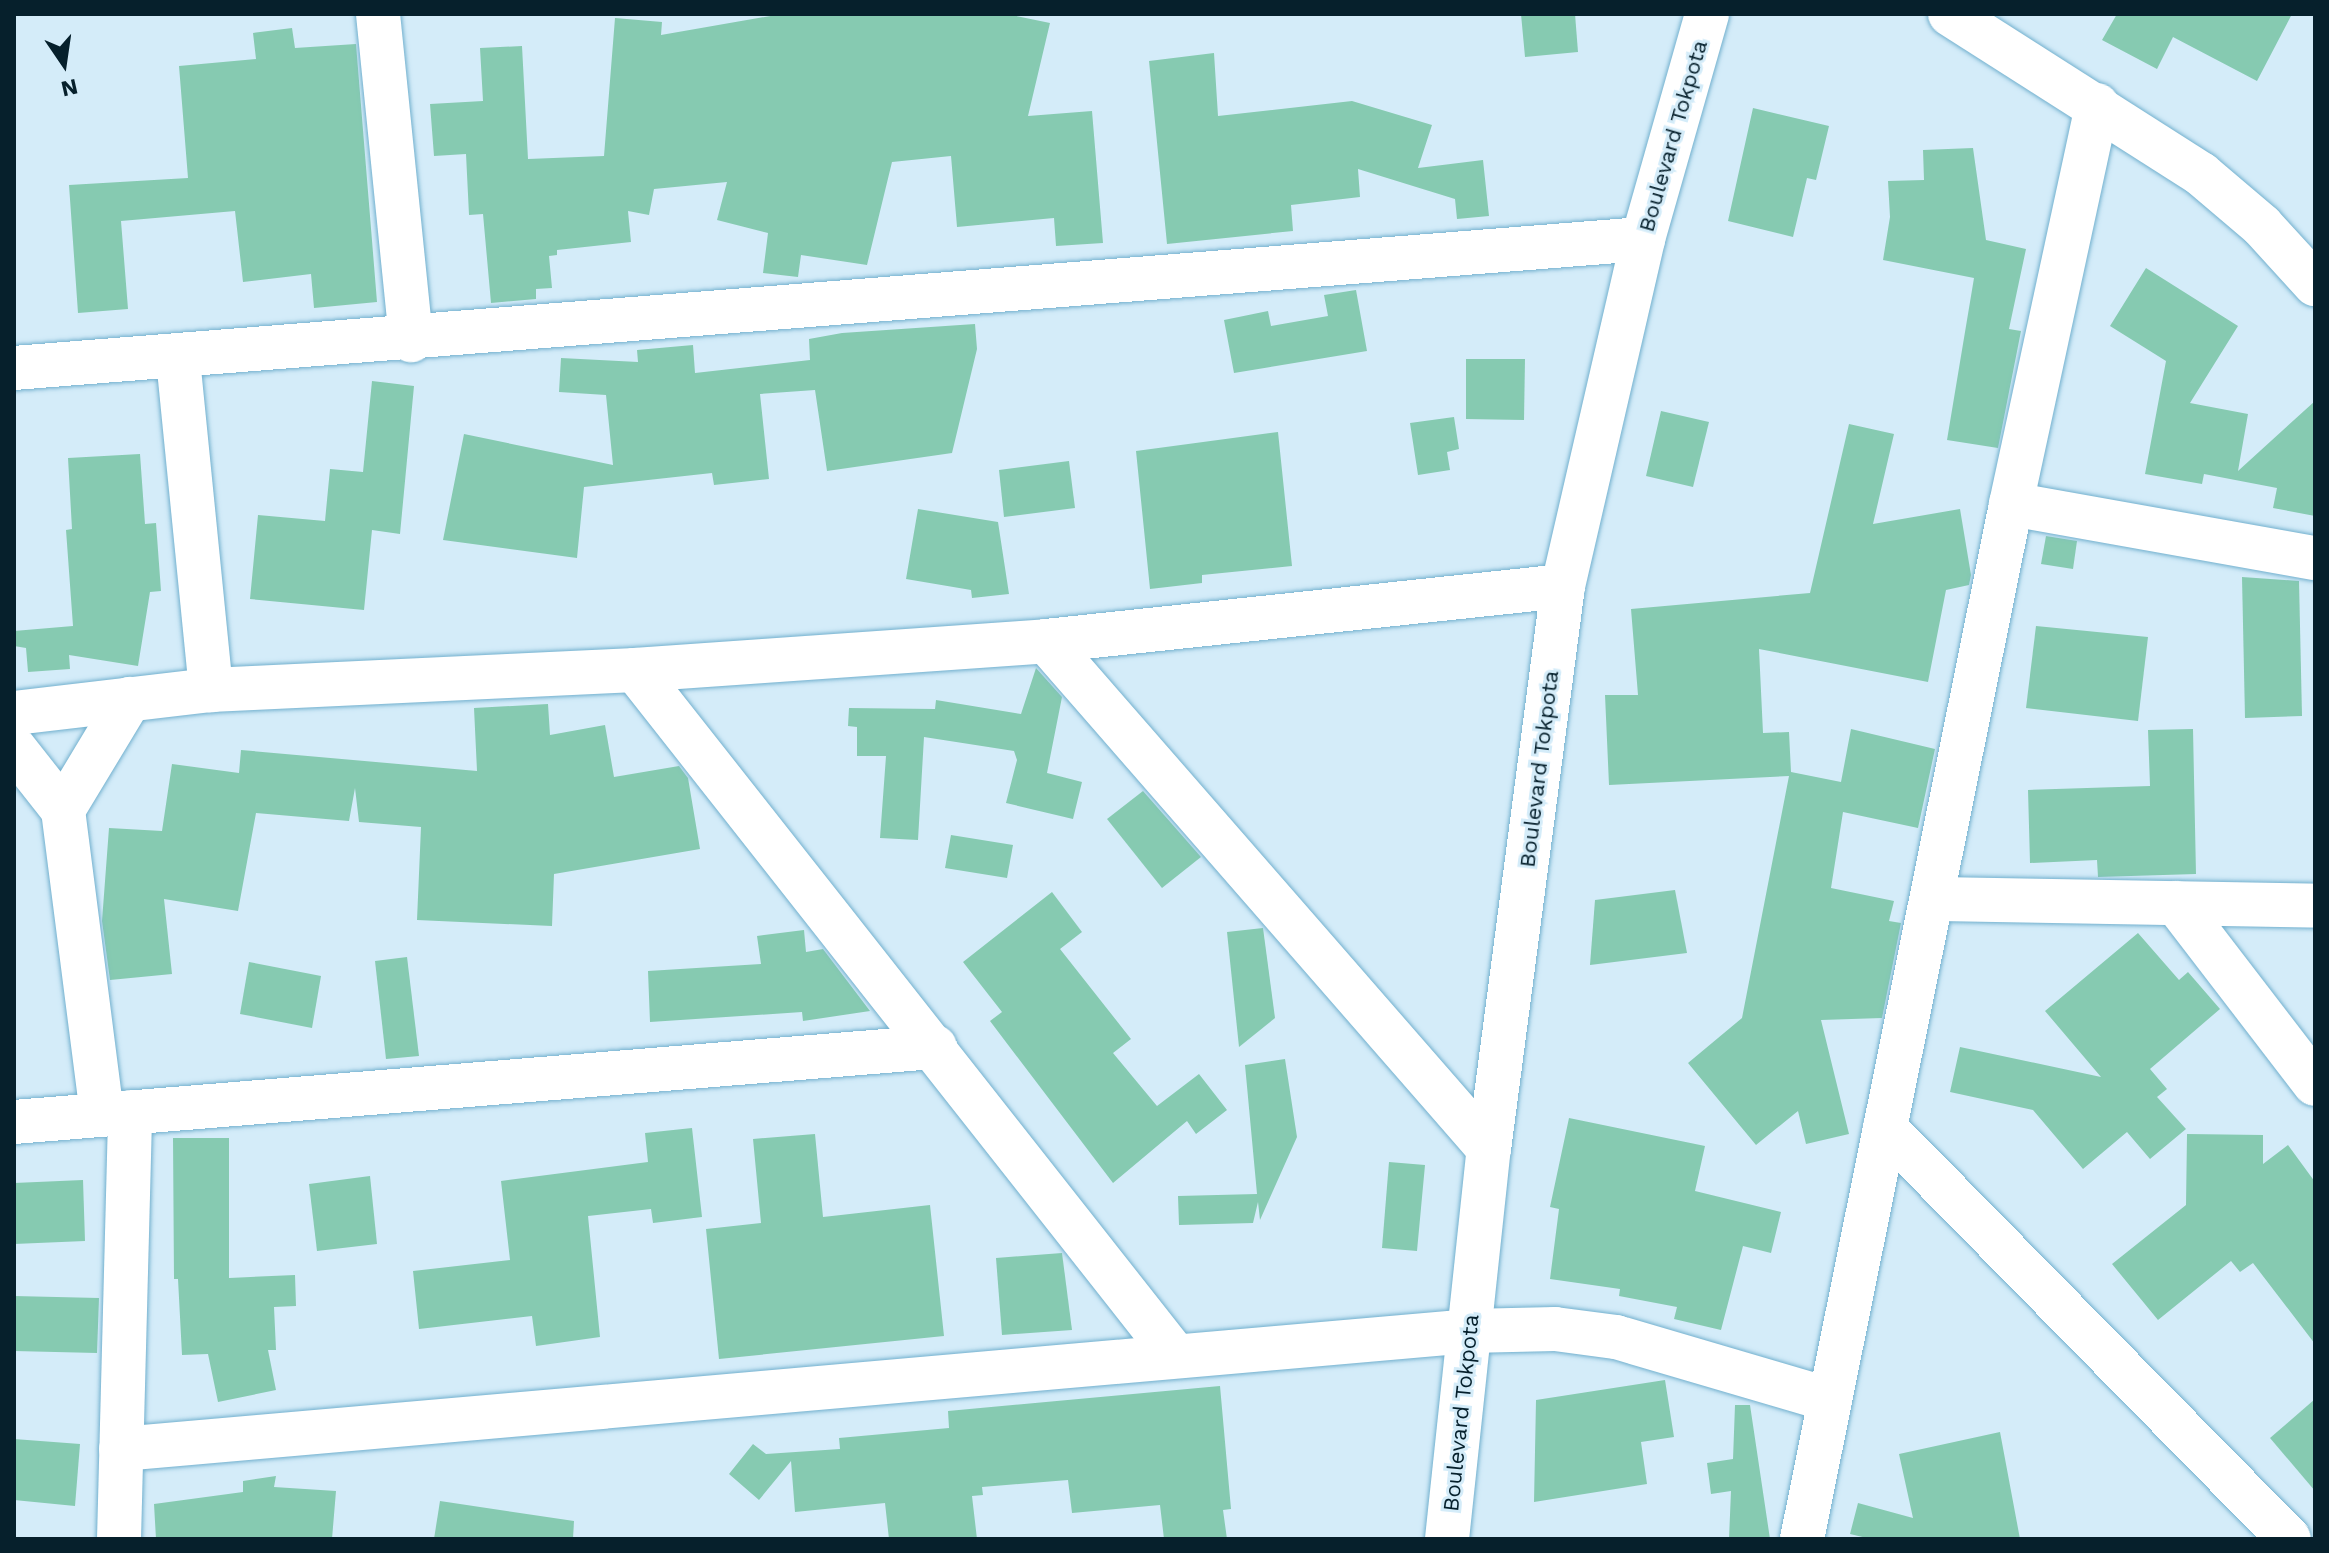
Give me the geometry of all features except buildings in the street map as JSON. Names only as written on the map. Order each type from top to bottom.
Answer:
[{"type":"street","points":[[378,14],[411,340]]},
{"type":"street","name":"Boulevard Tokpota","points":[[1447,1539],[1489,1149],[1563,586],[1643,239],[1707,14]]},
{"type":"street","points":[[1950,14],[2201,174],[2262,226],[2315,284]]},
{"type":"street","points":[[1802,1539],[2011,504],[2097,105]]},
{"type":"street","points":[[14,368],[178,359],[1643,239]]},
{"type":"street","points":[[178,359],[211,690]]},
{"type":"street","points":[[2011,504],[2315,558]]},
{"type":"street","points":[[14,713],[211,690],[635,670],[1046,641],[1563,586]]},
{"type":"street","points":[[1046,641],[1489,1149]]},
{"type":"street","points":[[635,670],[1173,1353]]},
{"type":"street","points":[[63,810],[130,699]]},
{"type":"street","points":[[14,748],[63,810],[116,1113],[121,1449],[119,1539]]},
{"type":"street","points":[[1932,899],[2315,906]]},
{"type":"street","points":[[2176,903],[2315,1084]]},
{"type":"street","points":[[14,1122],[935,1047]]},
{"type":"street","points":[[1885,1128],[2289,1539]]},
{"type":"street","points":[[121,1449],[1173,1353],[1469,1331],[1555,1329],[1616,1337],[1830,1400]]}]
